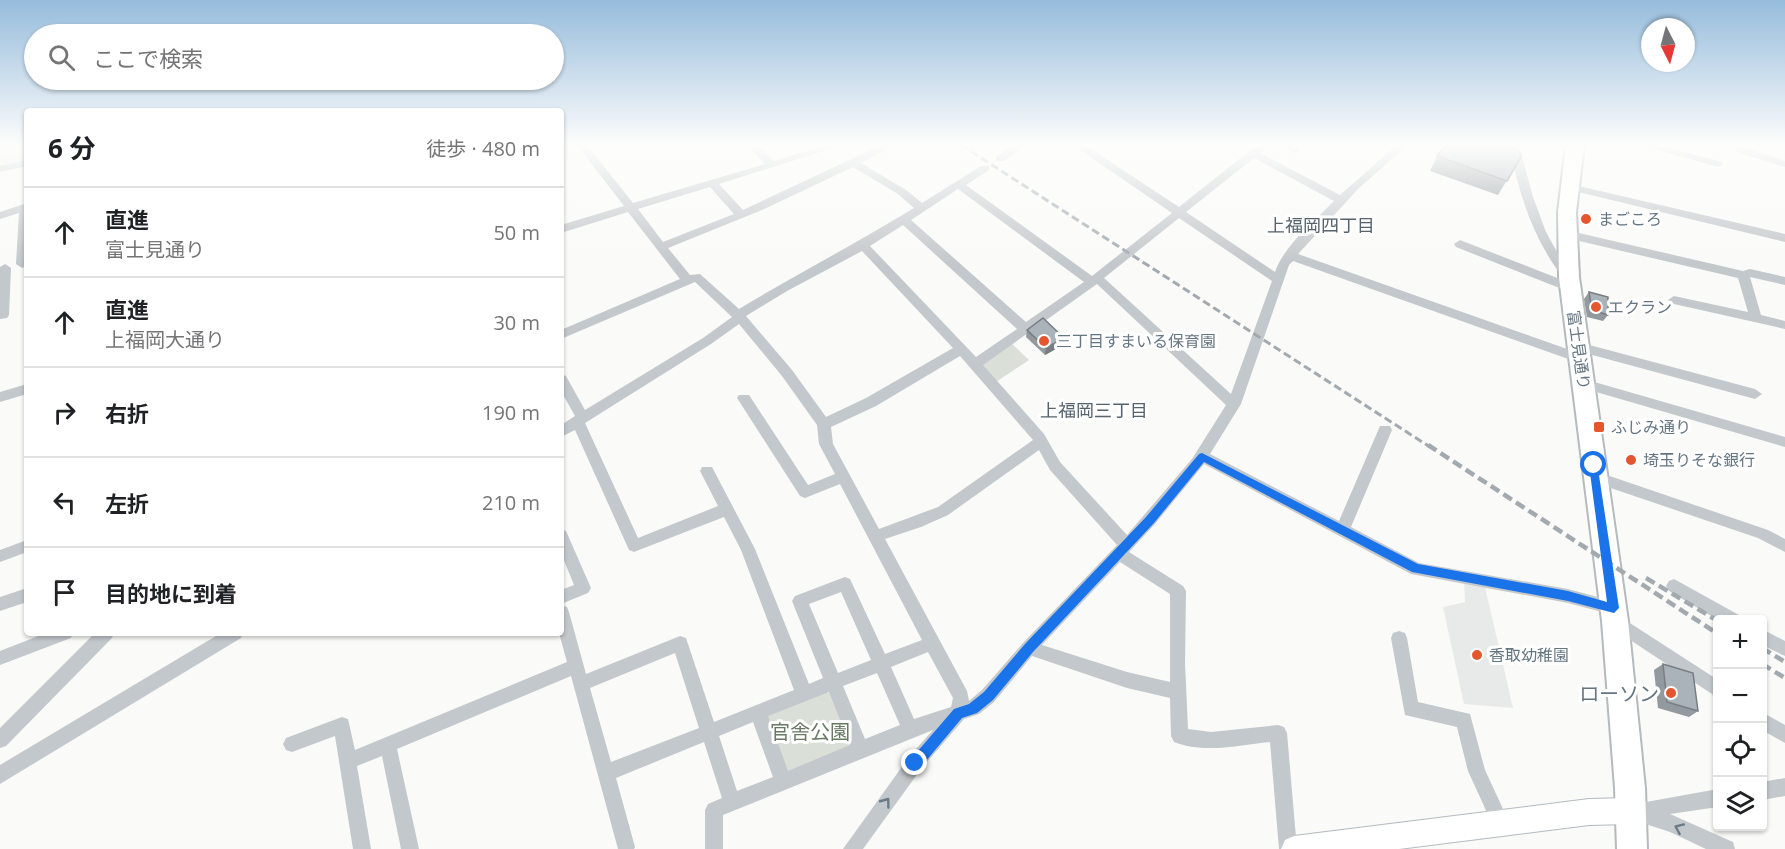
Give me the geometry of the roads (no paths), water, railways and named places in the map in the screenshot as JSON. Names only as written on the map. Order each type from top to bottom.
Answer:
[{"type":"main road","name":"富士見通り","points":[[1570,187],[1566,234],[1570,283],[1614,615],[1632,849]]},
{"type":"street","points":[[613,185],[687,280]]},
{"type":"street","points":[[564,228],[707,185]]},
{"type":"street","points":[[713,185],[741,215]]},
{"type":"street","points":[[661,247],[741,215],[807,185]]},
{"type":"street","points":[[890,185],[921,207]]},
{"type":"street","points":[[564,430],[715,336],[740,316],[783,288],[863,246],[957,185]]},
{"type":"street","points":[[959,185],[1095,280],[1234,404]]},
{"type":"street","points":[[1136,185],[1278,279]]},
{"type":"street","points":[[975,364],[1095,280],[1213,185]]},
{"type":"street","points":[[1317,185],[1341,200]]},
{"type":"street","points":[[714,849],[714,810],[860,748],[973,708],[988,696],[1029,648],[1123,549],[1202,456],[1234,404],[1284,264],[1357,185]]},
{"type":"street","points":[[1525,185],[1537,222],[1557,263],[1570,283]]},
{"type":"street","points":[[1570,187],[1785,238]]},
{"type":"street","points":[[0,207],[24,204]]},
{"type":"street","points":[[0,216],[24,205]]},
{"type":"street","points":[[903,219],[1025,329]]},
{"type":"street","points":[[1566,234],[1743,275],[1750,273],[1785,281]]},
{"type":"street","points":[[1460,244],[1570,283]]},
{"type":"street","points":[[863,246],[975,364],[1041,441],[1055,466],[1123,549],[1178,591],[1180,736],[1211,740],[1278,733],[1288,849]]},
{"type":"street","points":[[1291,256],[1579,353],[1755,394]]},
{"type":"street","points":[[0,315],[3,315],[3,269],[24,263]]},
{"type":"street","points":[[1743,275],[1756,319]]},
{"type":"street","points":[[564,334],[696,277],[740,316],[787,373],[824,424],[826,444],[961,697],[958,713],[915,763],[852,849]]},
{"type":"street","points":[[1674,300],[1785,325]]},
{"type":"street","points":[[824,424],[871,402],[961,350]]},
{"type":"street","points":[[1584,384],[1785,442]]},
{"type":"street","points":[[564,385],[634,546],[727,509]]},
{"type":"street","points":[[0,397],[24,390]]},
{"type":"street","points":[[744,398],[805,492],[844,477]]},
{"type":"street","points":[[1342,530],[1385,430]]},
{"type":"street","points":[[876,536],[916,523],[943,511],[1041,441]]},
{"type":"street","points":[[1202,456],[1416,569],[1568,596],[1614,615],[1713,686]]},
{"type":"street","points":[[707,471],[747,549],[804,694]]},
{"type":"street","points":[[1595,477],[1763,534],[1785,546]]},
{"type":"street","points":[[564,542],[583,588],[564,596]]},
{"type":"street","points":[[0,556],[24,547]]},
{"type":"street","points":[[860,748],[800,601],[845,584],[910,729]]},
{"type":"street","points":[[1674,586],[1724,615]]},
{"type":"street","points":[[0,604],[24,596]]},
{"type":"street","points":[[564,622],[626,847]]},
{"type":"street","points":[[0,658],[57,636]]},
{"type":"street","points":[[0,740],[103,636]]},
{"type":"street","points":[[0,776],[230,636]]},
{"type":"street","points":[[1399,638],[1411,709],[1464,720],[1477,771],[1500,822]]},
{"type":"street","points":[[1767,639],[1785,649]]},
{"type":"street","points":[[581,684],[680,643],[732,802]]},
{"type":"street","points":[[606,773],[932,643]]},
{"type":"street","points":[[1029,648],[1127,680],[1179,692]]},
{"type":"street","points":[[348,761],[577,666]]},
{"type":"street","points":[[758,712],[783,781]]},
{"type":"street","points":[[1767,723],[1785,735]]},
{"type":"street","points":[[292,744],[342,725],[362,849]]},
{"type":"street","points":[[388,745],[410,849]]},
{"type":"street","points":[[1767,790],[1785,787]]},
{"type":"street","points":[[1294,849],[1597,811],[1630,811],[1713,799]]},
{"type":"street","points":[[1630,811],[1672,824],[1726,849]]},
{"type":"railway","points":[[1023,185],[1430,447]]},
{"type":"railway","points":[[1428,445],[1713,631]]},
{"type":"railway","points":[[1646,578],[1713,618]]},
{"type":"railway","points":[[1767,651],[1785,662]]},
{"type":"railway","points":[[1767,667],[1785,678]]},
{"type":"place","name":"まごころ","points":[[1586,219]]},
{"type":"place","name":"エクラン","points":[[1596,307]]},
{"type":"place","name":"三丁目すまいる保育園","points":[[1044,341]]},
{"type":"place","name":"ふじみ通り","points":[[1599,427]]},
{"type":"place","name":"埼玉りそな銀行","points":[[1631,460]]},
{"type":"place","name":"香取幼稚園","points":[[1477,655]]},
{"type":"place","name":"ローソン","points":[[1671,693]]},
{"type":"district","name":"上福岡四丁目","points":[[1321,225]]},
{"type":"district","name":"上福岡三丁目","points":[[1094,410]]},
{"type":"park label","name":"官舎公園","points":[[810,731]]}]
